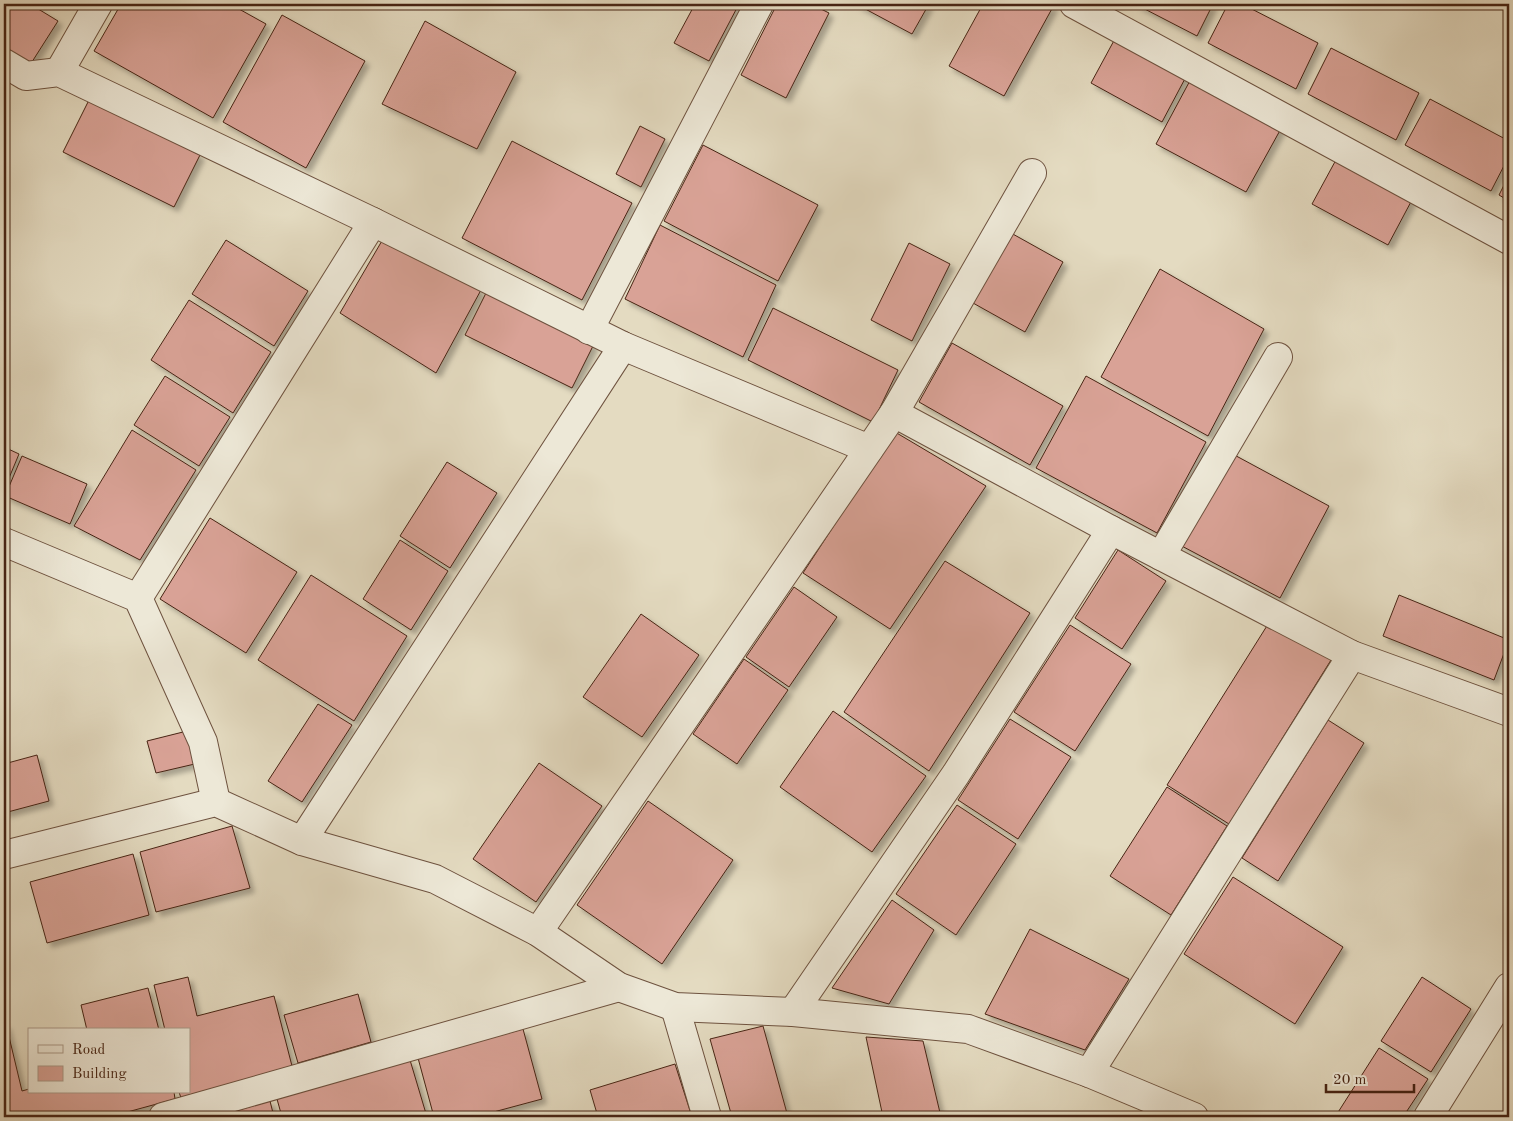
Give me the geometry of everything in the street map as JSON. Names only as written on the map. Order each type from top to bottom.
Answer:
[{"type":"street","points":[[58,72],[98,4]]},
{"type":"street","points":[[589,330],[759,4]]},
{"type":"street","points":[[1074,4],[1509,240]]},
{"type":"street","points":[[4,63],[26,76],[58,72],[373,222],[623,346],[869,449]]},
{"type":"street","points":[[538,932],[894,413],[1032,173]]},
{"type":"street","points":[[138,598],[373,222]]},
{"type":"street","points":[[302,841],[623,346]]},
{"type":"street","points":[[1161,556],[1278,357]]},
{"type":"street","points":[[894,413],[1111,530],[1352,655],[1509,712]]},
{"type":"street","points":[[793,1012],[956,774],[1111,530]]},
{"type":"street","points":[[4,542],[138,598],[203,742],[216,802]]},
{"type":"street","points":[[1089,1073],[1352,655]]},
{"type":"street","points":[[4,855],[216,802],[302,841],[435,878],[538,932],[619,987],[675,1007],[793,1012],[968,1029],[1089,1073],[1194,1117]]},
{"type":"street","points":[[163,1117],[619,987]]},
{"type":"street","points":[[1428,1117],[1509,987]]},
{"type":"street","points":[[675,1007],[707,1117]]},
{"type":"building","points":[[4,4],[30,4],[58,21],[30,65],[4,48]]},
{"type":"building","points":[[121,4],[230,4],[266,24],[213,118],[94,51]]},
{"type":"building","points":[[695,4],[739,4],[709,61],[674,43]]},
{"type":"building","points":[[777,4],[811,4],[829,13],[786,98],[741,75]]},
{"type":"building","points":[[856,4],[929,4],[912,34]]},
{"type":"building","points":[[983,4],[1054,5],[1004,96],[949,66]]},
{"type":"building","points":[[1135,4],[1213,4],[1197,36]]},
{"type":"building","points":[[1228,4],[1242,4],[1318,43],[1296,89],[1208,43]]},
{"type":"building","points":[[282,15],[365,61],[306,168],[223,122]]},
{"type":"building","points":[[425,21],[516,72],[477,149],[382,104]]},
{"type":"building","points":[[1117,35],[1188,73],[1162,122],[1091,83]]},
{"type":"building","points":[[1331,48],[1419,93],[1396,140],[1308,94]]},
{"type":"building","points":[[1193,75],[1283,125],[1246,192],[1156,144]]},
{"type":"building","points":[[1430,99],[1509,141],[1509,156],[1491,191],[1405,145]]},
{"type":"building","points":[[89,100],[200,155],[174,207],[63,152]]},
{"type":"building","points":[[640,126],[665,139],[641,187],[616,174]]},
{"type":"building","points":[[512,141],[632,203],[582,300],[462,238]]},
{"type":"building","points":[[703,145],[818,205],[778,281],[664,221]]},
{"type":"building","points":[[1337,158],[1413,198],[1388,245],[1312,204]]},
{"type":"building","points":[[1509,175],[1509,201],[1499,195]]},
{"type":"building","points":[[660,225],[776,285],[743,357],[625,299]]},
{"type":"building","points":[[1011,233],[1063,262],[1025,332],[973,303]]},
{"type":"building","points":[[383,239],[481,290],[436,373],[340,313]]},
{"type":"building","points":[[226,240],[308,291],[274,346],[192,294]]},
{"type":"building","points":[[909,243],[950,264],[912,341],[871,320]]},
{"type":"building","points":[[1160,269],[1264,329],[1208,436],[1101,377]]},
{"type":"building","points":[[487,291],[594,344],[572,388],[465,335]]},
{"type":"building","points":[[189,300],[271,352],[233,413],[151,360]]},
{"type":"building","points":[[773,308],[898,370],[873,422],[748,360]]},
{"type":"building","points":[[952,343],[1063,406],[1030,465],[919,402]]},
{"type":"building","points":[[165,376],[230,417],[199,466],[134,425]]},
{"type":"building","points":[[1086,376],[1206,442],[1157,533],[1036,468]]},
{"type":"building","points":[[132,430],[196,470],[140,560],[74,526]]},
{"type":"building","points":[[895,432],[986,486],[890,629],[803,573]]},
{"type":"building","points":[[4,447],[19,454],[4,490]]},
{"type":"building","points":[[1227,451],[1329,506],[1280,598],[1178,544]]},
{"type":"building","points":[[22,456],[87,484],[70,524],[5,496]]},
{"type":"building","points":[[447,462],[497,493],[450,568],[400,536]]},
{"type":"building","points":[[210,518],[297,572],[246,653],[160,599]]},
{"type":"building","points":[[400,540],[448,571],[411,630],[363,599]]},
{"type":"building","points":[[1118,550],[1166,581],[1122,649],[1075,618]]},
{"type":"building","points":[[945,561],[1030,613],[929,771],[844,712]]},
{"type":"building","points":[[311,575],[407,636],[354,721],[258,660]]},
{"type":"building","points":[[794,587],[837,617],[789,687],[746,657]]},
{"type":"building","points":[[1399,595],[1509,640],[1494,680],[1383,636]]},
{"type":"building","points":[[641,614],[699,655],[642,737],[583,697]]},
{"type":"building","points":[[1270,621],[1331,660],[1229,824],[1167,785]]},
{"type":"building","points":[[1070,625],[1131,664],[1075,751],[1014,712]]},
{"type":"building","points":[[744,659],[788,690],[737,764],[693,734]]},
{"type":"building","points":[[1509,668],[1509,683],[1504,680]]},
{"type":"building","points":[[318,704],[352,725],[302,802],[268,781]]},
{"type":"building","points":[[833,711],[926,776],[872,852],[780,787]]},
{"type":"building","points":[[1010,719],[1071,757],[1018,839],[958,800]]},
{"type":"building","points":[[1328,720],[1364,743],[1278,881],[1242,858]]},
{"type":"building","points":[[191,730],[199,763],[156,773],[147,741]]},
{"type":"building","points":[[37,755],[49,801],[4,813],[4,764]]},
{"type":"building","points":[[539,763],[602,806],[536,902],[473,859]]},
{"type":"building","points":[[1167,787],[1227,826],[1171,915],[1110,876]]},
{"type":"building","points":[[648,801],[733,860],[662,964],[577,905]]},
{"type":"building","points":[[957,805],[1016,844],[956,935],[896,894]]},
{"type":"building","points":[[232,826],[250,888],[156,912],[140,852]]},
{"type":"building","points":[[133,854],[149,915],[47,943],[30,882]]},
{"type":"building","points":[[1233,877],[1343,947],[1295,1024],[1184,954]]},
{"type":"building","points":[[892,900],[934,930],[889,1004],[832,988]]},
{"type":"building","points":[[1030,929],[1129,979],[1085,1050],[985,1014]]},
{"type":"building","points":[[188,977],[197,1016],[274,996],[292,1066],[181,1098],[180,1094],[190,1094],[190,1028],[165,1028],[154,985]]},
{"type":"building","points":[[1422,977],[1471,1009],[1431,1072],[1381,1041]]},
{"type":"building","points":[[148,988],[158,1028],[87,1028],[81,1005]]},
{"type":"building","points":[[358,994],[371,1042],[298,1063],[284,1015]]},
{"type":"building","points":[[6,1024],[22,1091],[28,1089],[28,1094],[174,1094],[175,1099],[109,1117],[4,1117],[4,1025]]},
{"type":"building","points":[[763,1026],[788,1117],[732,1117],[710,1039]]},
{"type":"building","points":[[523,1029],[542,1099],[475,1117],[434,1117],[418,1058]]},
{"type":"building","points":[[866,1037],[923,1041],[941,1117],[883,1117]]},
{"type":"building","points":[[1379,1048],[1428,1079],[1403,1117],[1335,1117]]},
{"type":"building","points":[[410,1060],[427,1117],[282,1117],[277,1099]]},
{"type":"building","points":[[675,1064],[692,1117],[598,1117],[590,1090]]},
{"type":"building","points":[[270,1101],[274,1117],[214,1117]]}]
